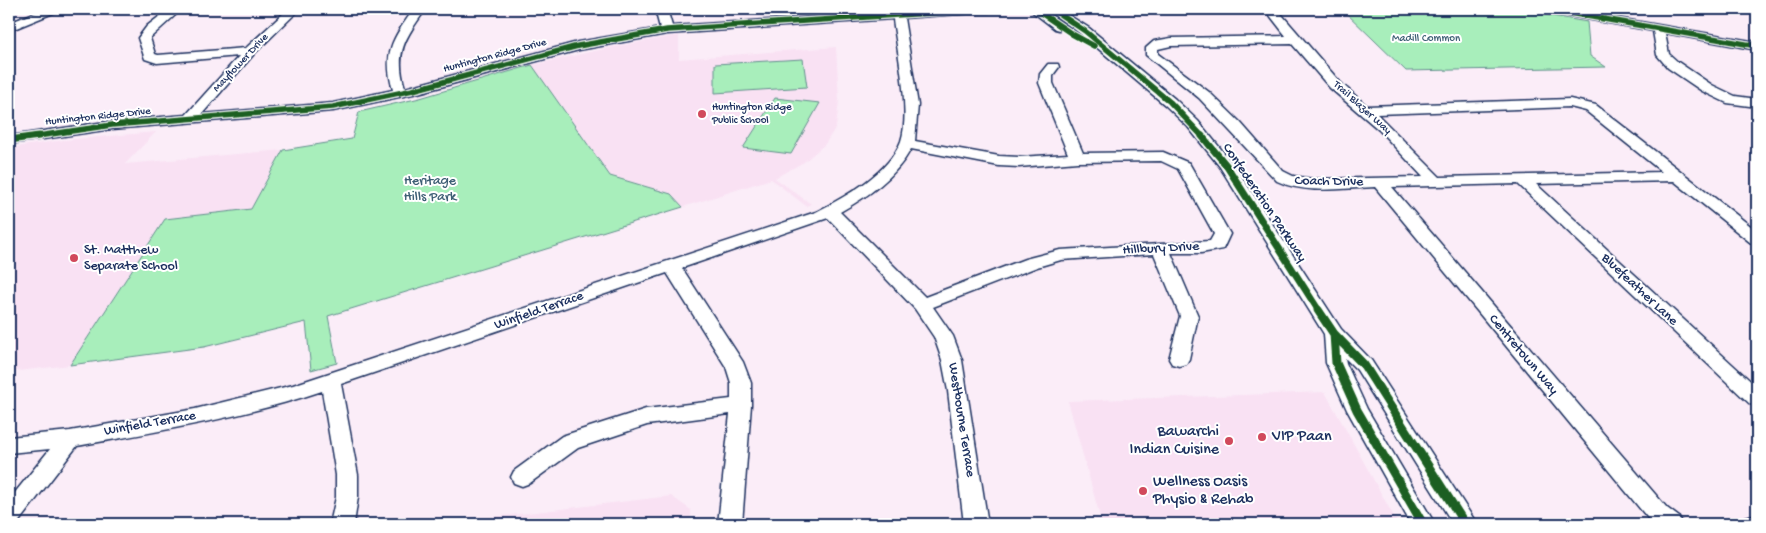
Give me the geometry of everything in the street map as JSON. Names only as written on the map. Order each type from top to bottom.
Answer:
[{"type":"street","points":[[9,27],[54,9]]},
{"type":"street","points":[[176,9],[151,29],[144,38],[150,56],[158,59],[250,51]]},
{"type":"street","name":"Mayflower Drive","points":[[189,120],[250,51],[294,9]]},
{"type":"street","points":[[400,93],[396,79],[394,53],[401,34],[420,9]]},
{"type":"street","points":[[661,9],[667,30]]},
{"type":"street","name":"Huntington Ridge Drive","points":[[9,140],[90,128],[300,111],[400,93],[578,46],[667,30],[898,12],[989,9]]},
{"type":"street","name":"Confederation Parkway","points":[[1035,9],[1072,34],[1117,57]]},
{"type":"street","name":"Confederation Parkway","points":[[1052,9],[1117,57],[1164,96],[1193,124],[1226,165],[1334,334],[1364,365],[1465,524]]},
{"type":"street","name":"Trail Blazer Way","points":[[1271,9],[1335,85],[1384,127],[1436,182]]},
{"type":"street","points":[[1547,9],[1757,46]]},
{"type":"street","name":"Winfield Terrace","points":[[9,445],[70,438],[195,417],[296,392],[830,211],[874,183],[890,168],[907,144],[911,120],[911,105],[898,12]]},
{"type":"street","points":[[1658,28],[1663,55],[1672,66],[1707,88],[1732,100],[1757,103]]},
{"type":"street","name":"Coach Drive","points":[[1296,40],[1171,42],[1158,44],[1152,48],[1152,55],[1174,69],[1211,101],[1285,180],[1299,184],[1678,176]]},
{"type":"street","points":[[1053,67],[1047,74],[1046,83],[1077,158]]},
{"type":"street","points":[[1362,110],[1580,104],[1591,108],[1757,239]]},
{"type":"street","name":"Hillbury Drive","points":[[907,144],[1000,161],[1019,162],[1077,158],[1163,156],[1184,166],[1222,234],[1217,244],[1201,248],[1160,248],[1060,255],[1031,263],[922,305]]},
{"type":"street","name":"Bluefeather Lane","points":[[1523,180],[1757,399]]},
{"type":"street","name":"Centretown Way","points":[[1379,182],[1659,515],[1671,524]]},
{"type":"street","name":"Westbourne Terrace","points":[[830,211],[922,305],[943,336],[952,360],[976,524]]},
{"type":"street","points":[[1160,248],[1189,316],[1180,359]]},
{"type":"street","points":[[671,266],[683,280],[736,367],[741,384],[741,405],[730,524]]},
{"type":"street","name":"Confederation Parkway","points":[[1334,334],[1336,364],[1354,402],[1423,524]]},
{"type":"street","points":[[330,381],[347,475],[347,497],[342,524]]},
{"type":"street","points":[[522,477],[570,442],[646,417],[741,405]]},
{"type":"street","points":[[9,517],[70,438]]},
{"type":"shaded area","name":"Huntington Ridge Public School","points":[[679,35],[679,59],[836,47],[839,100],[836,127],[825,144],[804,162],[775,178],[811,204],[806,206],[771,179],[683,207],[671,194],[610,176],[532,65],[617,46]]},
{"type":"shaded area","name":"St. Matthew Separate School","points":[[156,132],[125,164],[283,150],[251,209],[165,219],[70,365],[9,372],[9,148],[64,140]]},
{"type":"shaded area","points":[[1325,392],[1398,524],[1102,524],[1068,401]]},
{"type":"shaded area","points":[[671,496],[691,510],[691,524],[434,524]]},
{"type":"green space","name":"Madill Common","points":[[1342,9],[1511,9],[1587,22],[1590,56],[1606,67],[1406,71]]},
{"type":"green space","points":[[803,59],[807,87],[715,93],[715,64]]},
{"type":"green space","name":"Heritage Hills Park","points":[[532,65],[610,176],[671,194],[683,207],[328,316],[337,363],[311,370],[306,322],[204,347],[70,365],[165,219],[251,209],[283,150],[352,139],[359,112],[420,98]]},
{"type":"green space","points":[[775,98],[820,103],[791,154],[743,148]]},
{"type":"cycle path","points":[[9,140],[112,125],[333,107],[413,90],[578,46],[667,30],[989,9]]},
{"type":"cycle path","points":[[1035,9],[1072,34],[1094,46]]},
{"type":"cycle path","points":[[1052,9],[1085,31],[1170,102],[1193,124],[1226,165],[1334,334],[1364,365],[1465,524]]},
{"type":"cycle path","points":[[1547,9],[1757,46]]},
{"type":"cycle path","points":[[1334,334],[1336,363],[1357,410],[1423,524]]},
{"type":"place","name":"Huntington Ridge Public School","points":[[702,114]]},
{"type":"place","name":"St. Matthew Separate School","points":[[74,258]]},
{"type":"place","name":"VIP Paan","points":[[1262,437]]},
{"type":"place","name":"Bawarchi Indian Cuisine","points":[[1229,441]]},
{"type":"place","name":"Wellness Oasis Physio & Rehab","points":[[1143,491]]}]
